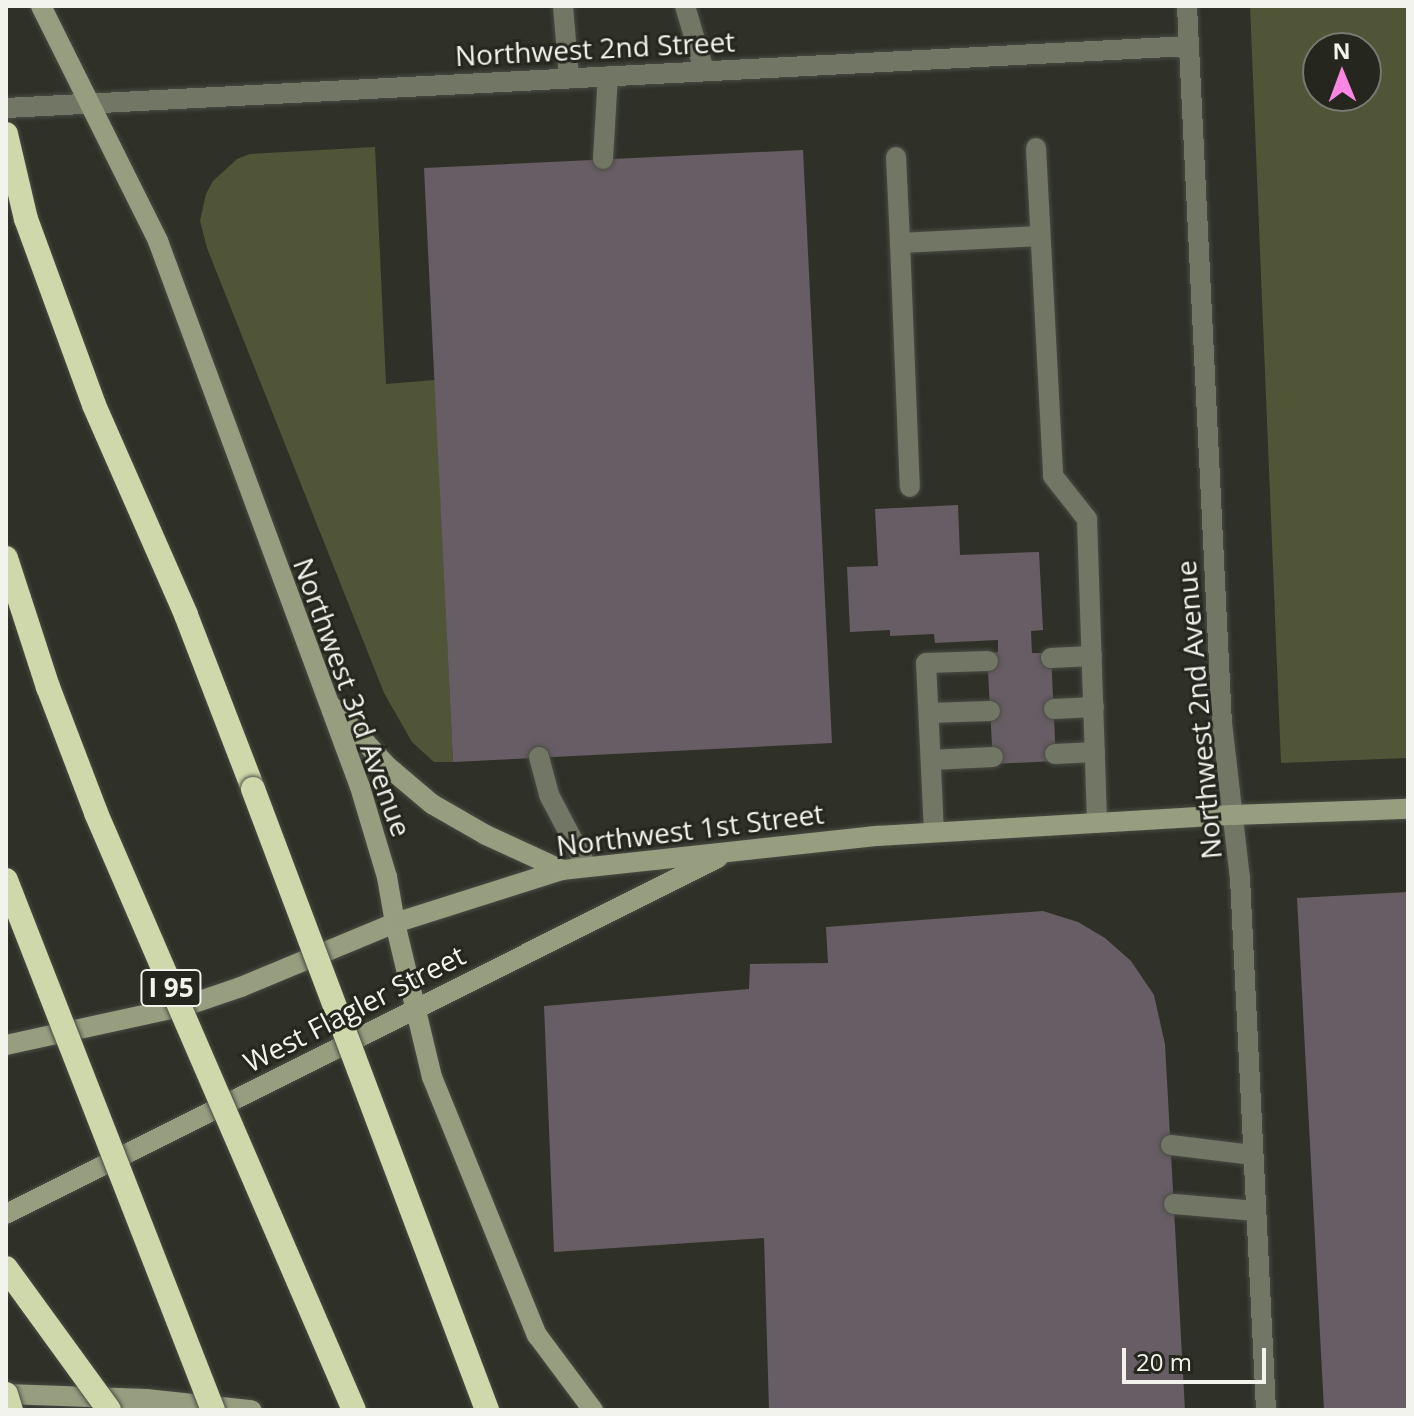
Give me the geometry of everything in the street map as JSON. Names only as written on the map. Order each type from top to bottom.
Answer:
[{"type":"highway","points":[[6,134],[26,219],[94,405],[186,615],[487,1410]]},
{"type":"highway","name":"I 95","points":[[6,558],[48,687],[96,813],[354,1410]]},
{"type":"highway","points":[[6,880],[213,1410]]},
{"type":"highway","points":[[6,1268],[109,1410]]},
{"type":"highway","points":[[6,1394],[11,1410]]},
{"type":"main road","name":"Northwest 3rd Avenue","points":[[41,6],[158,241],[326,699],[387,877],[432,1077],[537,1335],[593,1410]]},
{"type":"main road","points":[[326,699],[387,766],[432,804],[486,835],[562,870]]},
{"type":"main road","name":"Northwest 1st Street","points":[[6,1045],[128,1022],[185,1006],[241,987],[395,923],[562,870],[934,832],[1232,815],[1408,809]]},
{"type":"main road","name":"West Flagler Street","points":[[6,1214],[729,852]]},
{"type":"main road","points":[[6,1394],[146,1399],[251,1410]]},
{"type":"street","points":[[563,6],[569,77]]},
{"type":"street","points":[[685,6],[704,70]]},
{"type":"street","name":"Northwest 2nd Avenue","points":[[1187,6],[1222,723],[1240,878],[1266,1410]]},
{"type":"street","name":"Northwest 2nd Street","points":[[6,108],[1188,46]]},
{"type":"street","points":[[603,159],[608,76]]},
{"type":"street","points":[[1036,148],[1053,476],[1087,519],[1097,823]]},
{"type":"street","points":[[896,157],[910,487]]},
{"type":"street","points":[[900,243],[1040,236]]},
{"type":"street","points":[[1051,658],[1092,656]]},
{"type":"street","points":[[934,832],[926,663],[988,661]]},
{"type":"street","points":[[1054,709],[1094,707]]},
{"type":"street","points":[[929,713],[990,711]]},
{"type":"street","points":[[1055,754],[1095,752]]},
{"type":"street","points":[[539,757],[549,795],[587,867]]},
{"type":"street","points":[[931,760],[993,757]]},
{"type":"street","points":[[1171,1145],[1253,1155]]},
{"type":"street","points":[[1174,1204],[1256,1211]]},
{"type":"green space","points":[[1250,6],[1408,6],[1408,758],[1281,763]]},
{"type":"green space","points":[[375,147],[386,384],[435,380],[453,762],[434,762],[412,742],[384,693],[207,248],[200,221],[206,194],[213,181],[237,159],[250,154]]},
{"type":"building","points":[[803,150],[832,743],[453,762],[424,168]]},
{"type":"building","points":[[958,505],[960,555],[1039,552],[1043,630],[1031,631],[1032,653],[1051,653],[1056,761],[993,764],[987,653],[998,652],[998,640],[935,643],[934,634],[890,636],[890,630],[850,632],[847,567],[878,566],[875,509]]},
{"type":"building","points":[[1408,892],[1408,1410],[1324,1410],[1297,898]]},
{"type":"building","points":[[1043,911],[1078,922],[1105,938],[1131,961],[1154,995],[1165,1044],[1185,1410],[769,1410],[764,1238],[554,1252],[544,1006],[749,989],[750,964],[828,963],[826,927]]}]
